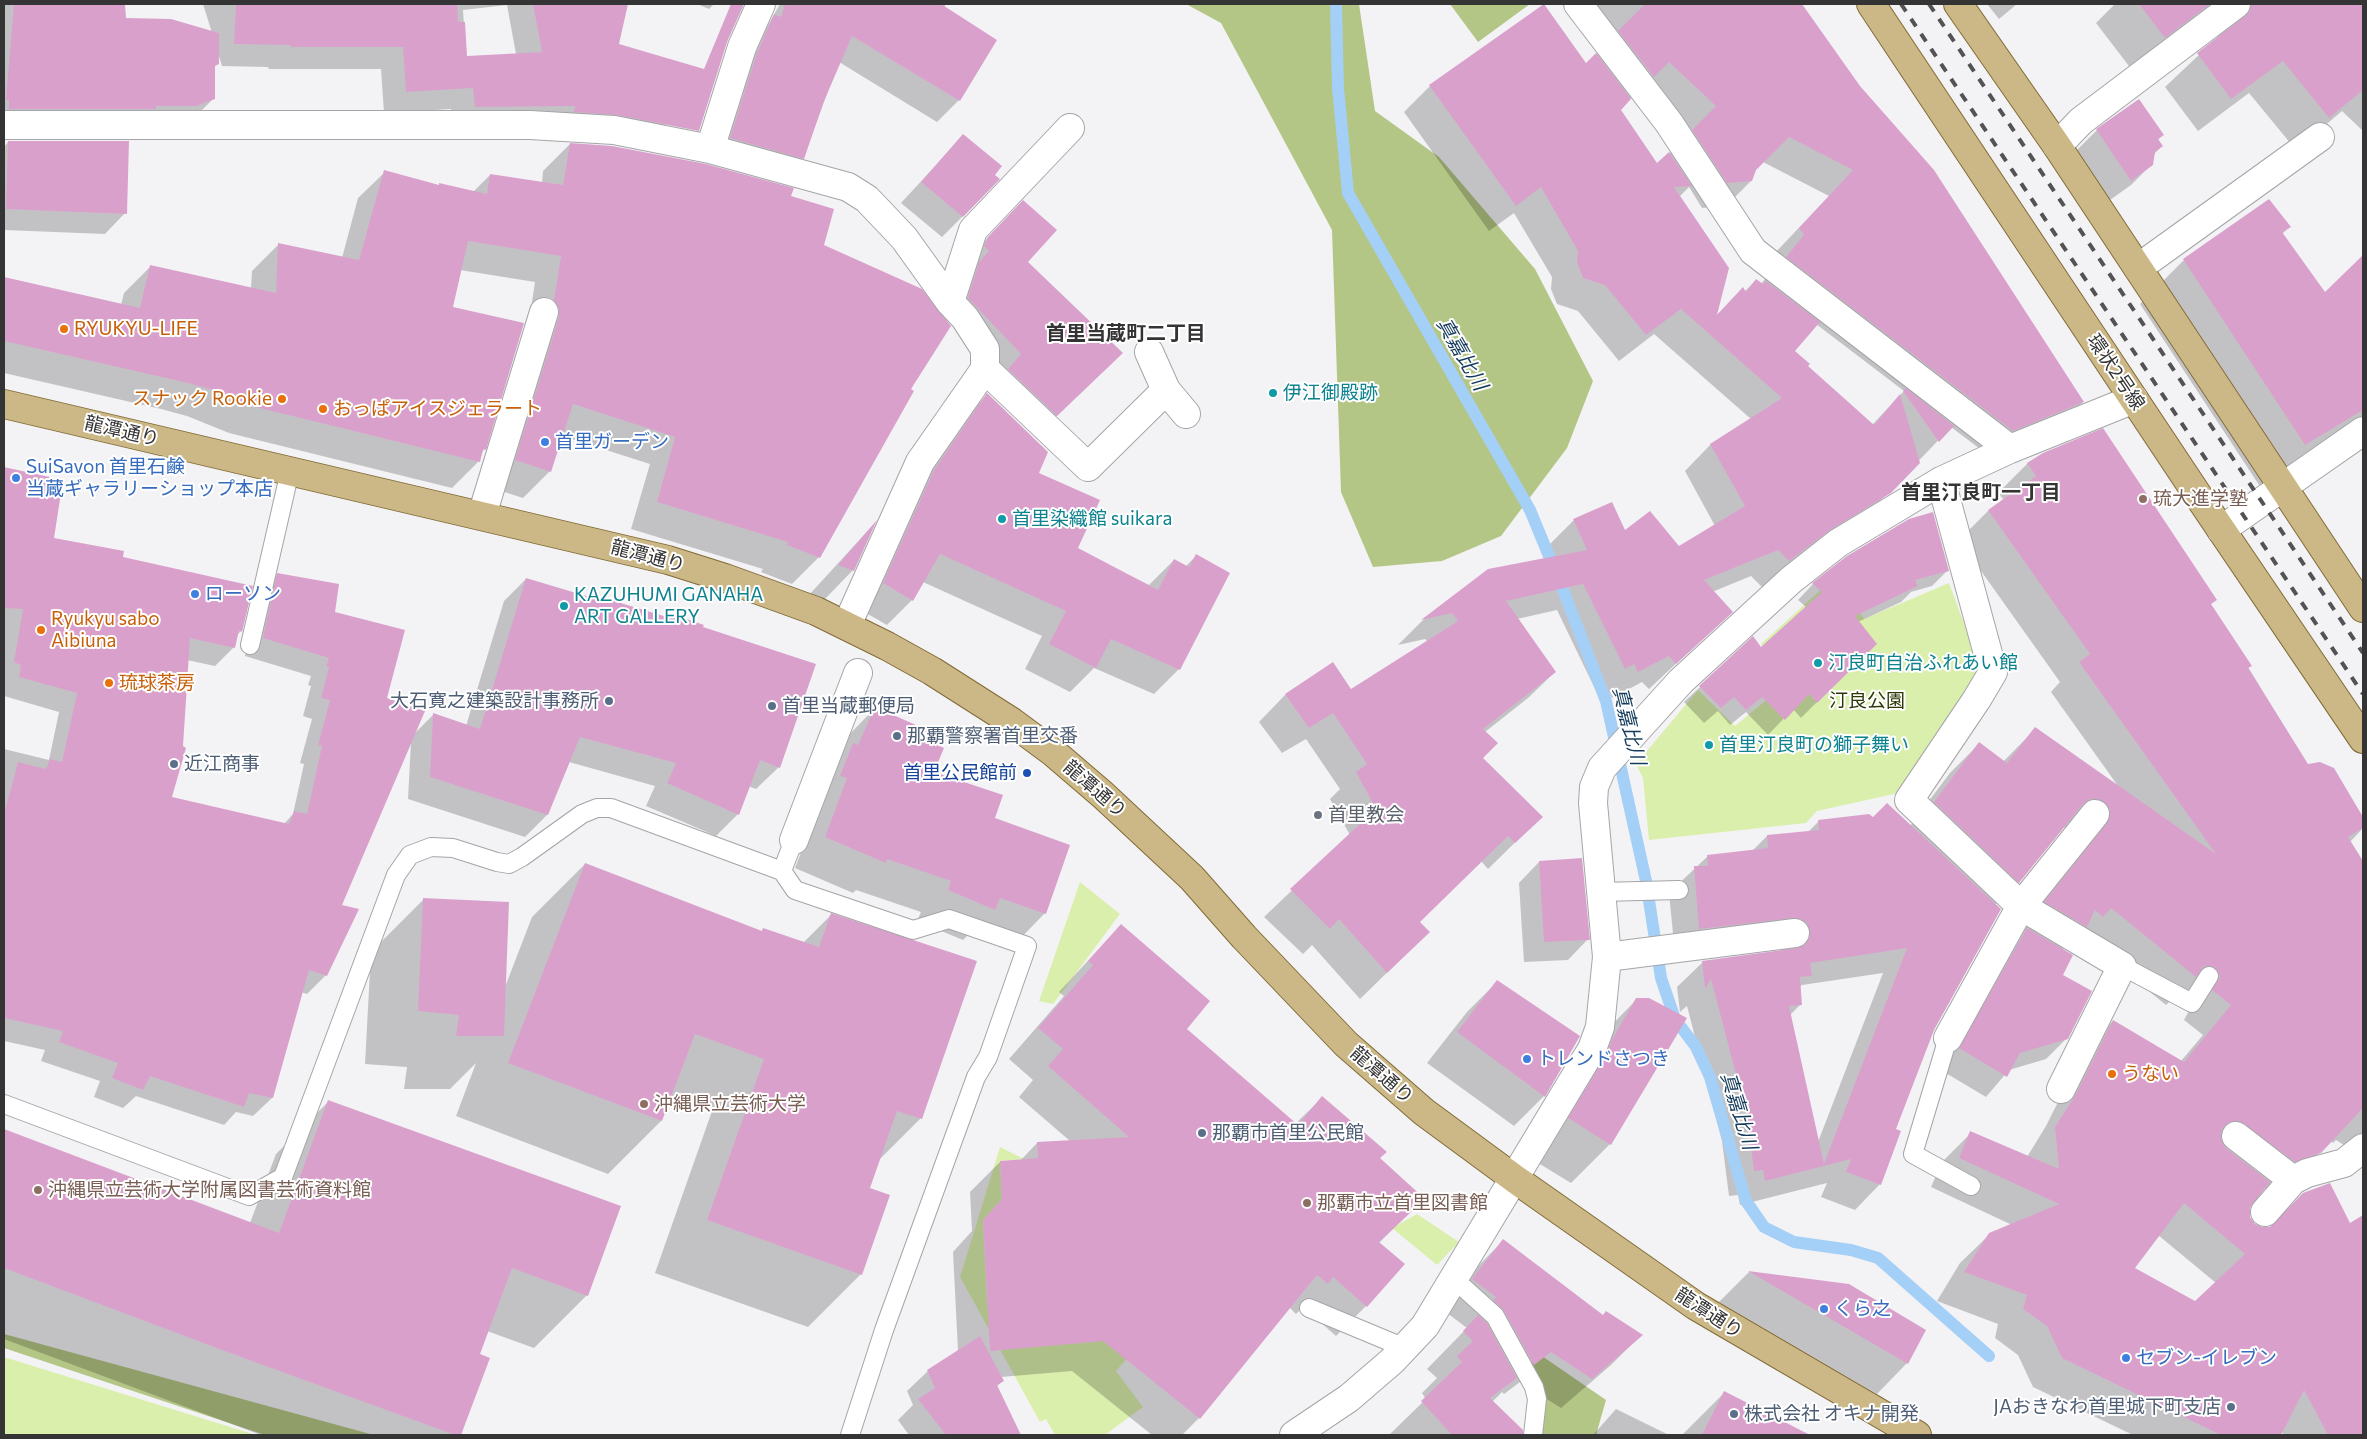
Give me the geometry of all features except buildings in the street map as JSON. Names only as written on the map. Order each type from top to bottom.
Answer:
[{"type":"main road","name":"環状2号線","points":[[1871,4],[2363,738]]},
{"type":"main road","points":[[1958,4],[2057,146],[2363,608]]},
{"type":"main road","name":"龍潭通り","points":[[4,404],[668,560],[786,599],[847,625],[932,671],[1012,722],[1054,753],[1142,830],[1192,878],[1251,944],[1346,1044],[1424,1112],[1515,1179],[1696,1306],[1917,1435]]},
{"type":"street","points":[[710,148],[742,47],[761,4]]},
{"type":"street","points":[[1578,4],[1669,123],[1753,251],[2010,449]]},
{"type":"street","points":[[2057,146],[2082,121],[2236,4]]},
{"type":"street","points":[[4,126],[530,126],[614,130],[710,148],[848,187],[867,199],[904,238],[950,302],[965,318],[984,349],[985,369],[920,462],[847,625]]},
{"type":"street","points":[[950,302],[972,230],[1070,128]]},
{"type":"street","points":[[2138,268],[2320,137]]},
{"type":"street","points":[[482,516],[544,312]]},
{"type":"street","points":[[1149,352],[1166,390],[1186,414]]},
{"type":"street","points":[[985,369],[1088,467],[1166,390]]},
{"type":"street","points":[[1295,1435],[1349,1398],[1405,1348],[1425,1326],[1515,1179],[1595,1042],[1600,1027],[1607,957],[1593,804],[1594,787],[1602,768],[1680,681],[1792,580],[1838,544],[1941,480],[2010,449],[2134,399]]},
{"type":"street","points":[[2222,530],[2363,431]]},
{"type":"street","points":[[1941,480],[1993,672],[1909,800],[2021,906],[2122,966],[2061,1089]]},
{"type":"street","points":[[794,840],[858,674]]},
{"type":"street","points":[[1948,1038],[2021,906],[2095,814]]},
{"type":"street","points":[[1607,957],[1795,934]]},
{"type":"street","points":[[2236,1136],[2293,1180]]},
{"type":"street","points":[[2265,1212],[2293,1180],[2306,1173],[2344,1163],[2363,1148]]},
{"type":"lane","points":[[250,646],[290,471]]},
{"type":"lane","points":[[4,1104],[250,1196],[283,1177],[396,875],[410,855],[431,848],[453,848],[509,864],[522,857],[582,814],[598,808],[611,808],[782,870],[795,890],[913,930],[949,920],[1027,946],[988,1057],[976,1078],[884,1330],[850,1435]]},
{"type":"lane","points":[[782,870],[794,840]]},
{"type":"lane","points":[[1601,892],[1679,890]]},
{"type":"lane","points":[[2122,966],[2192,1003],[2209,976]]},
{"type":"lane","points":[[1948,1038],[1913,1154],[1970,1186]]},
{"type":"lane","points":[[1454,1279],[1494,1316],[1534,1387],[1537,1399],[1533,1435]]},
{"type":"lane","points":[[1309,1308],[1405,1348]]},
{"type":"green space","points":[[1186,4],[1359,4],[1375,111],[1439,157],[1535,269],[1593,381],[1567,448],[1501,536],[1442,561],[1373,567],[1341,492],[1332,230],[1221,23]]},
{"type":"green space","points":[[1450,4],[1530,4],[1478,42]]},
{"type":"green space","name":"汀良公園","points":[[1837,575],[1864,619],[1949,583],[1972,645],[1976,680],[1903,792],[1817,811],[1806,823],[1649,840],[1643,778],[1636,764],[1698,690],[1735,726],[1789,681],[1761,644]]},
{"type":"green space","points":[[1080,882],[1120,914],[1053,1004],[1039,1001]]},
{"type":"green space","points":[[1000,1147],[1024,1159],[1000,1161],[1002,1199],[983,1220],[987,1300],[1042,1346],[1121,1339],[1213,1261],[1116,1371],[1143,1407],[1105,1435],[1055,1435],[1046,1419],[1040,1422],[960,1277]]},
{"type":"green space","points":[[1417,1214],[1459,1242],[1437,1265],[1392,1228]]},
{"type":"green space","points":[[4,1334],[374,1435],[265,1435],[4,1348]]},
{"type":"green space","points":[[1539,1354],[1606,1400],[1596,1435],[1542,1435],[1543,1399],[1532,1363]]},
{"type":"green space","points":[[4,1357],[256,1435],[4,1435]]},
{"type":"waterway","name":"真嘉比川","points":[[1336,4],[1338,88],[1348,193],[1530,510],[1563,590],[1606,701],[1646,881],[1661,978],[1675,1019],[1696,1047],[1710,1077],[1746,1201],[1764,1227],[1794,1242],[1851,1250],[1878,1258],[1989,1356]]},
{"type":"railway","points":[[1901,4],[2363,694]]},
{"type":"railway","points":[[1929,4],[2363,653]]},
{"type":"place","name":"RYUKYU-LIFE","points":[[64,329]]},
{"type":"place","name":"伊江御殿跡","points":[[1273,393]]},
{"type":"place","name":"スナック Rookie","points":[[282,399]]},
{"type":"place","name":"おっぱアイスジェラート","points":[[323,409]]},
{"type":"place","name":"首里ガーデン","points":[[545,442]]},
{"type":"place","name":"SuiSavon 首里石鹸 当蔵ギャラリーショップ本店","points":[[16,478]]},
{"type":"place","name":"琉大進学塾","points":[[2143,499]]},
{"type":"place","name":"首里染織館 suikara","points":[[1002,519]]},
{"type":"place","name":"ローソン","points":[[195,594]]},
{"type":"place","name":"KAZUHUMI GANAHA ART GALLERY","points":[[564,606]]},
{"type":"place","name":"Ryukyu sabo Aibiuna","points":[[41,630]]},
{"type":"place","name":"汀良町自治ふれあい館","points":[[1818,663]]},
{"type":"place","name":"琉球茶房","points":[[109,683]]},
{"type":"place","name":"大石寛之建築設計事務所","points":[[609,701]]},
{"type":"place","name":"首里当蔵郵便局","points":[[772,706]]},
{"type":"place","name":"那覇警察署首里交番","points":[[897,736]]},
{"type":"place","name":"首里汀良町の獅子舞い","points":[[1709,745]]},
{"type":"place","name":"近江商事","points":[[174,764]]},
{"type":"place","name":"首里公民館前","points":[[1027,773]]},
{"type":"place","name":"首里教会","points":[[1318,815]]},
{"type":"place","name":"トレンドさつき","points":[[1527,1059]]},
{"type":"place","name":"うない","points":[[2112,1074]]},
{"type":"place","name":"沖縄県立芸術大学","points":[[644,1104]]},
{"type":"place","name":"那覇市首里公民館","points":[[1202,1133]]},
{"type":"place","name":"沖縄県立芸術大学附属図書芸術資料館","points":[[38,1190]]},
{"type":"place","name":"那覇市立首里図書館","points":[[1307,1203]]},
{"type":"place","name":"くら之","points":[[1824,1309]]},
{"type":"place","name":"セブン-イレブン","points":[[2126,1358]]},
{"type":"place","name":"JAおきなわ首里城下町支店","points":[[2231,1407]]},
{"type":"place","name":"株式会社 オキナ開発","points":[[1734,1414]]},
{"type":"district","name":"首里当蔵町二丁目","points":[[1126,333]]},
{"type":"district","name":"首里汀良町一丁目","points":[[1981,492]]}]
